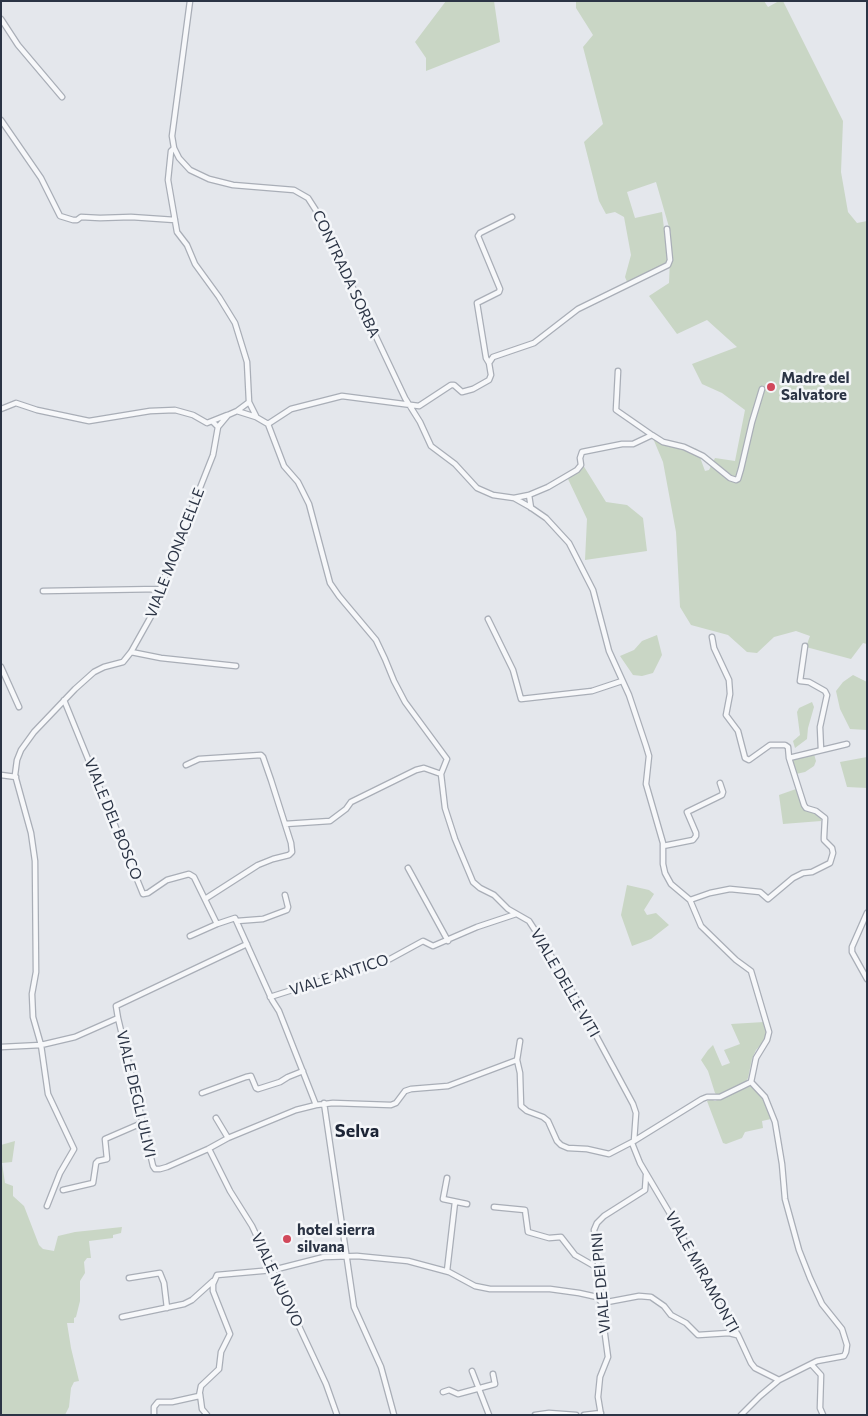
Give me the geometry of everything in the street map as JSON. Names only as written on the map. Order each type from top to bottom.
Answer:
[{"type":"street","points":[[190,1],[172,136],[174,148],[170,151],[168,180],[174,220],[177,232],[235,323],[246,362],[249,402],[256,416]]},
{"type":"street","points":[[1,19],[18,45],[62,97]]},
{"type":"street","points":[[1,120],[41,178],[60,216],[73,220],[81,217],[131,217],[174,220]]},
{"type":"street","name":"CONTRADA SORBA","points":[[174,148],[179,158],[190,170],[209,179],[232,185],[294,190],[308,198],[317,212],[408,404],[420,422],[431,446],[439,454],[455,464],[477,488],[493,495],[514,498]]},
{"type":"street","points":[[237,411],[256,416],[268,424],[291,409],[342,396],[419,406],[451,385],[454,385],[462,392],[485,383],[491,375],[486,358],[477,303],[499,292],[500,289],[478,236],[480,233],[512,217]]},
{"type":"street","points":[[489,363],[493,357],[534,343],[578,309],[668,264],[670,260],[667,230]]},
{"type":"street","points":[[618,371],[616,410],[662,442],[703,456],[730,478],[736,480],[741,469],[762,389]]},
{"type":"street","name":"VIALE MONACELLE","points":[[16,777],[15,767],[21,750],[34,732],[90,675],[104,667],[123,662],[132,652],[154,612],[160,589],[213,455],[218,427],[228,415],[249,402]]},
{"type":"street","points":[[1,409],[16,404],[89,421],[150,410],[176,410],[193,415],[207,423],[228,415]]},
{"type":"street","points":[[212,421],[218,427]]},
{"type":"street","name":"VIALE DELLE VITI","points":[[268,424],[284,466],[298,482],[309,504],[330,583],[376,640],[405,702],[446,755],[447,761],[441,774],[445,808],[455,839],[473,882],[494,896],[508,909],[529,921],[572,990],[633,1104],[636,1113],[631,1143]]},
{"type":"street","points":[[514,498],[529,495],[548,487],[577,470],[581,465],[580,458],[582,452],[622,444],[633,444],[652,435]]},
{"type":"street","points":[[529,495],[531,508]]},
{"type":"street","points":[[514,498],[546,518],[569,543],[592,590],[609,650],[628,695],[649,756],[646,784],[662,846],[663,864],[671,884],[690,900],[701,926],[736,960],[751,971],[769,1032],[767,1040],[756,1058],[752,1082]]},
{"type":"street","points":[[43,591],[160,589]]},
{"type":"street","points":[[488,618],[513,670],[521,699],[592,691],[622,681]]},
{"type":"street","points":[[690,900],[710,892],[730,889],[760,892],[768,898],[793,878],[803,873],[823,868],[830,863],[833,853],[832,848],[824,840],[825,818],[804,805],[789,758],[788,747],[785,745],[770,745],[749,760],[745,758],[738,731],[726,715],[730,694],[729,680],[714,648],[712,637]]},
{"type":"street","points":[[804,646],[800,681],[809,682],[825,691],[827,695],[820,727],[821,750]]},
{"type":"street","points":[[132,652],[161,658],[236,666]]},
{"type":"street","points":[[1,667],[18,707]]},
{"type":"street","name":"VIALE DEL BOSCO","points":[[64,700],[143,894],[148,893],[167,880],[189,874],[194,877],[217,924]]},
{"type":"street","points":[[789,758],[847,744]]},
{"type":"street","points":[[186,765],[199,759],[261,755],[285,824],[292,852],[251,869],[205,899]]},
{"type":"street","points":[[285,824],[335,818],[351,802],[416,770],[424,768],[441,774]]},
{"type":"street","points":[[1,775],[16,777],[31,833],[34,853],[36,939],[36,972],[32,1008],[42,1045],[48,1094],[74,1149],[60,1173],[48,1206]]},
{"type":"street","points":[[662,846],[693,840],[696,833],[687,812],[722,795],[720,783]]},
{"type":"street","points":[[408,868],[448,941]]},
{"type":"street","points":[[237,921],[263,919],[287,910],[285,895]]},
{"type":"street","points":[[867,913],[852,947],[852,952],[867,979]]},
{"type":"street","name":"VIALE ANTICO","points":[[270,997],[390,959],[423,941],[433,946],[477,927],[517,914]]},
{"type":"street","points":[[190,936],[235,918],[270,997],[279,1011],[316,1105]]},
{"type":"street","points":[[1,1047],[42,1045],[75,1037],[118,1018],[116,1006],[247,944]]},
{"type":"street","name":"VIALE DEGLI ULIVI","points":[[118,1018],[142,1123],[155,1169],[167,1167],[209,1149]]},
{"type":"street","points":[[520,1041],[517,1060],[520,1073],[521,1106],[526,1111],[543,1117],[548,1121],[557,1140],[561,1145],[568,1148],[587,1149],[608,1154],[631,1143],[702,1099],[720,1097],[752,1082]]},
{"type":"street","points":[[209,1149],[228,1138],[296,1110],[324,1104],[391,1106],[396,1103],[405,1091],[412,1088],[448,1086],[517,1060]]},
{"type":"street","points":[[202,1093],[251,1076],[258,1089],[280,1082],[288,1076],[303,1070]]},
{"type":"street","points":[[741,1415],[780,1380],[824,1358],[844,1356],[846,1352],[842,1329],[822,1304],[795,1239],[785,1199],[782,1164],[775,1122],[765,1097],[752,1082]]},
{"type":"street","points":[[324,1104],[354,1307],[381,1367],[394,1415]]},
{"type":"street","points":[[216,1118],[228,1138]]},
{"type":"street","points":[[63,1190],[93,1183],[96,1163],[106,1159],[105,1139],[142,1123]]},
{"type":"street","name":"VIALE MIRAMONTI","points":[[631,1143],[646,1174],[755,1368],[780,1380]]},
{"type":"street","name":"VIALE NUOVO","points":[[209,1149],[230,1191],[252,1226],[326,1384],[337,1415]]},
{"type":"street","name":"VIALE DEI PINI","points":[[601,1414],[598,1397],[600,1377],[608,1357],[594,1230],[597,1223],[604,1216],[645,1190],[646,1174]]},
{"type":"street","points":[[447,1178],[444,1199],[467,1204]]},
{"type":"street","points":[[447,1271],[455,1202]]},
{"type":"street","points":[[494,1206],[525,1210],[528,1232],[549,1238],[561,1238],[575,1255],[596,1267],[599,1266]]},
{"type":"street","points":[[122,1317],[167,1308],[192,1300],[217,1275],[273,1270],[324,1257],[346,1256],[408,1261],[447,1271],[475,1286],[490,1290],[550,1289],[597,1297],[602,1303],[639,1296],[651,1297],[664,1306],[671,1315],[686,1323],[698,1335],[729,1332],[738,1335]]},
{"type":"street","points":[[129,1278],[160,1273],[164,1283],[167,1308]]},
{"type":"street","points":[[207,1415],[202,1409],[201,1386],[219,1369],[221,1352],[230,1334],[213,1291],[214,1280]]},
{"type":"street","points":[[811,1364],[821,1375],[820,1408],[823,1415]]},
{"type":"street","points":[[472,1371],[489,1415]]},
{"type":"street","points":[[442,1392],[448,1390],[458,1394],[495,1384],[493,1374]]},
{"type":"street","points":[[154,1415],[154,1406],[158,1402],[196,1398],[200,1394]]},
{"type":"street","points":[[535,1415],[549,1412],[576,1415]]},
{"type":"street","points":[[584,1415],[601,1414]]},
{"type":"green space","points":[[446,1],[494,1],[500,42],[426,71],[426,58],[415,42]]},
{"type":"green space","points":[[576,1],[764,1],[768,7],[783,1],[843,121],[841,172],[848,212],[857,223],[867,221],[867,644],[863,643],[851,659],[806,647],[810,636],[796,631],[774,637],[757,653],[747,652],[728,635],[691,625],[680,607],[676,532],[663,462],[652,436],[697,449],[705,471],[709,470],[715,458],[735,461],[745,410],[722,393],[702,384],[692,364],[737,347],[707,320],[677,334],[649,296],[669,283],[671,234],[656,182],[627,192],[635,218],[662,212],[668,261],[666,264],[628,284],[625,277],[631,255],[624,217],[615,212],[606,214],[599,201],[584,142],[603,124],[583,47],[593,35],[576,8]]},
{"type":"green space","points":[[583,465],[606,502],[627,505],[643,518],[647,551],[585,560],[587,519],[568,479]]},
{"type":"green space","points":[[657,635],[662,655],[653,673],[642,676],[633,675],[620,656],[634,650],[642,641]]},
{"type":"green space","points":[[853,675],[867,682],[867,730],[850,729],[840,709],[836,691],[843,682]]},
{"type":"green space","points":[[812,702],[814,707],[807,739],[795,748],[793,741],[800,735],[797,712],[799,708]]},
{"type":"green space","points":[[814,754],[816,761],[814,766],[805,772],[796,774],[791,760]]},
{"type":"green space","points":[[867,757],[867,788],[847,787],[840,762]]},
{"type":"green space","points":[[796,789],[803,806],[816,813],[821,818],[821,821],[783,824],[779,795]]},
{"type":"green space","points":[[627,885],[649,890],[654,894],[644,910],[647,915],[656,913],[669,925],[651,939],[632,946],[621,915]]},
{"type":"green space","points":[[764,1022],[767,1031],[766,1039],[756,1050],[745,1083],[723,1095],[717,1095],[708,1071],[701,1060],[713,1045],[722,1066],[730,1063],[724,1050],[740,1044],[731,1024]]},
{"type":"green space","points":[[750,1086],[755,1089],[764,1101],[771,1119],[762,1121],[763,1128],[745,1132],[742,1138],[726,1144],[723,1143],[707,1101],[711,1099],[715,1101]]},
{"type":"green space","points":[[15,1141],[12,1162],[2,1163],[5,1183],[13,1186],[13,1196],[24,1206],[39,1245],[43,1249],[54,1251],[58,1236],[75,1232],[122,1227],[121,1233],[113,1235],[113,1238],[89,1241],[91,1258],[87,1258],[84,1262],[85,1273],[80,1281],[80,1301],[76,1317],[74,1318],[74,1323],[67,1323],[79,1381],[74,1382],[71,1388],[69,1407],[65,1415],[1,1415],[1,1145]]},
{"type":"place","name":"Madre del Salvatore","points":[[771,387]]},
{"type":"place","name":"hotel sierra silvana","points":[[287,1239]]},
{"type":"district","name":"Selva","points":[[357,1131]]}]
